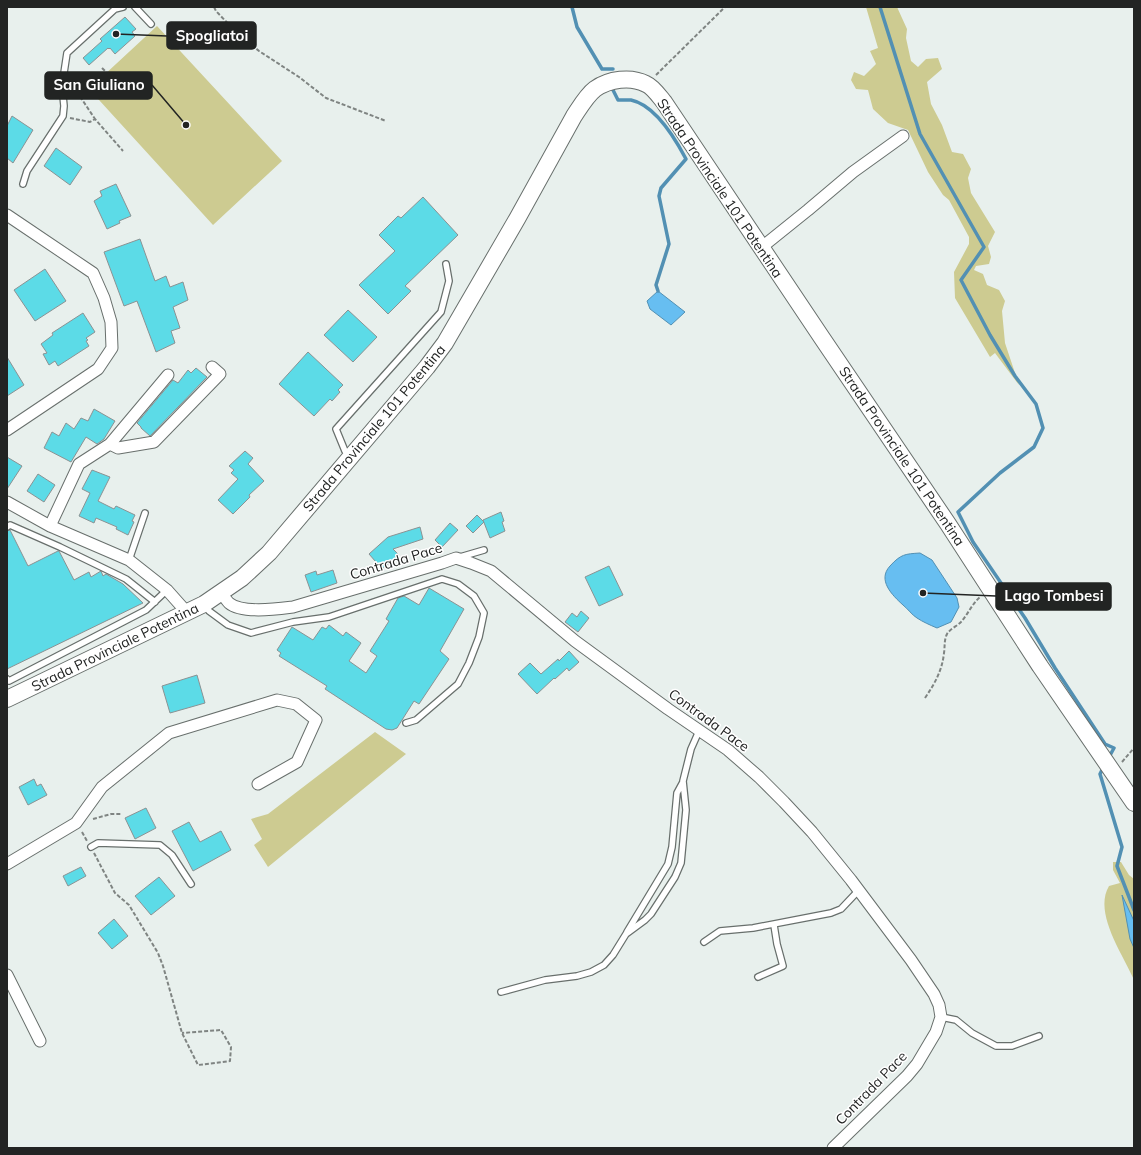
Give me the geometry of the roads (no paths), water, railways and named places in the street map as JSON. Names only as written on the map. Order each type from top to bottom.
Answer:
[{"type":"main road","name":"Strada Provinciale 101 Potentina","points":[[221,593],[242,578],[270,553],[427,367],[445,343],[517,219],[574,116],[584,101],[595,89],[608,83],[619,80],[633,80],[647,84],[664,102],[944,518],[1040,666],[1134,803]]},
{"type":"main road","name":"Strada Provinciale Potentina","points":[[7,699],[186,613],[221,593]]},
{"type":"street","points":[[762,247],[853,172],[903,136]]},
{"type":"street","points":[[7,215],[93,273],[104,298],[111,322],[112,348],[98,369],[7,430]]},
{"type":"street","points":[[110,444],[118,448],[154,442],[220,374],[212,367]]},
{"type":"street","points":[[50,526],[79,464],[110,444],[168,375]]},
{"type":"street","points":[[7,502],[50,526],[129,560],[167,590],[186,613]]},
{"type":"street","name":"Contrada Pace","points":[[221,593],[230,603],[243,609],[259,610],[293,607],[456,558],[471,563],[491,571],[575,641],[699,731],[728,750],[759,777],[812,832],[858,890],[911,960],[934,994],[939,1005],[941,1016],[936,1032],[917,1064],[902,1081],[833,1148]]},
{"type":"street","points":[[7,864],[76,823],[102,787],[169,733],[277,700],[296,704],[316,720],[297,762],[258,784]]},
{"type":"street","points":[[7,975],[40,1041]]},
{"type":"lane","points":[[23,184],[27,171],[63,116],[64,106],[62,86],[67,53],[115,9],[123,7]]},
{"type":"lane","points":[[135,7],[151,24]]},
{"type":"lane","points":[[351,456],[345,451],[336,429],[441,312],[449,281],[446,264]]},
{"type":"lane","points":[[129,560],[146,513]]},
{"type":"lane","points":[[7,527],[10,525],[126,578],[155,602]]},
{"type":"lane","points":[[456,558],[484,550]]},
{"type":"lane","points":[[204,604],[209,611],[228,626],[251,633],[293,622],[329,617],[442,579],[458,584],[474,596],[484,613],[479,637],[469,663],[458,684],[416,720],[406,723]]},
{"type":"lane","points":[[7,679],[8,681],[146,610],[167,590]]},
{"type":"lane","points":[[501,992],[545,980],[577,976],[592,972],[604,965],[613,955],[668,864],[672,847],[677,793],[683,781],[691,749],[699,731]]},
{"type":"lane","points":[[626,934],[651,914],[674,877],[680,863],[686,810],[683,781]]},
{"type":"lane","points":[[91,847],[98,843],[160,845],[172,855],[191,884]]},
{"type":"lane","points":[[704,942],[720,931],[753,928],[831,913],[841,909],[858,890]]},
{"type":"lane","points":[[758,977],[783,966],[777,944],[774,924]]},
{"type":"lane","points":[[941,1016],[956,1020],[972,1033],[996,1046],[1012,1046],[1039,1036]]},
{"type":"water","points":[[658,291],[685,312],[671,325],[650,309],[647,301]]},
{"type":"water","points":[[920,553],[932,560],[957,598],[959,607],[951,622],[937,628],[913,615],[894,597],[886,582],[886,571],[897,559],[907,554]]},
{"type":"water","points":[[1122,895],[1134,921],[1134,948],[1130,939]]},
{"type":"waterway","points":[[572,7],[577,27],[602,69],[613,69]]},
{"type":"waterway","points":[[880,7],[920,134],[984,247],[961,280],[990,335],[1015,376],[1036,404],[1043,428],[1034,447],[1000,473],[958,512],[973,542],[1025,618],[1055,668],[1105,744],[1114,748],[1108,759]]},
{"type":"waterway","points":[[613,90],[618,100],[631,100],[640,103],[656,116],[671,133],[686,159],[661,188],[659,196],[669,244],[656,285],[658,291]]},
{"type":"waterway","points":[[1103,768],[1100,774],[1122,847],[1117,866],[1134,910]]},
{"type":"place","name":"Spogliatoi","points":[[116,34]]},
{"type":"place","name":"San Giuliano","points":[[186,125]]},
{"type":"place","name":"Lago Tombesi","points":[[923,593]]}]
